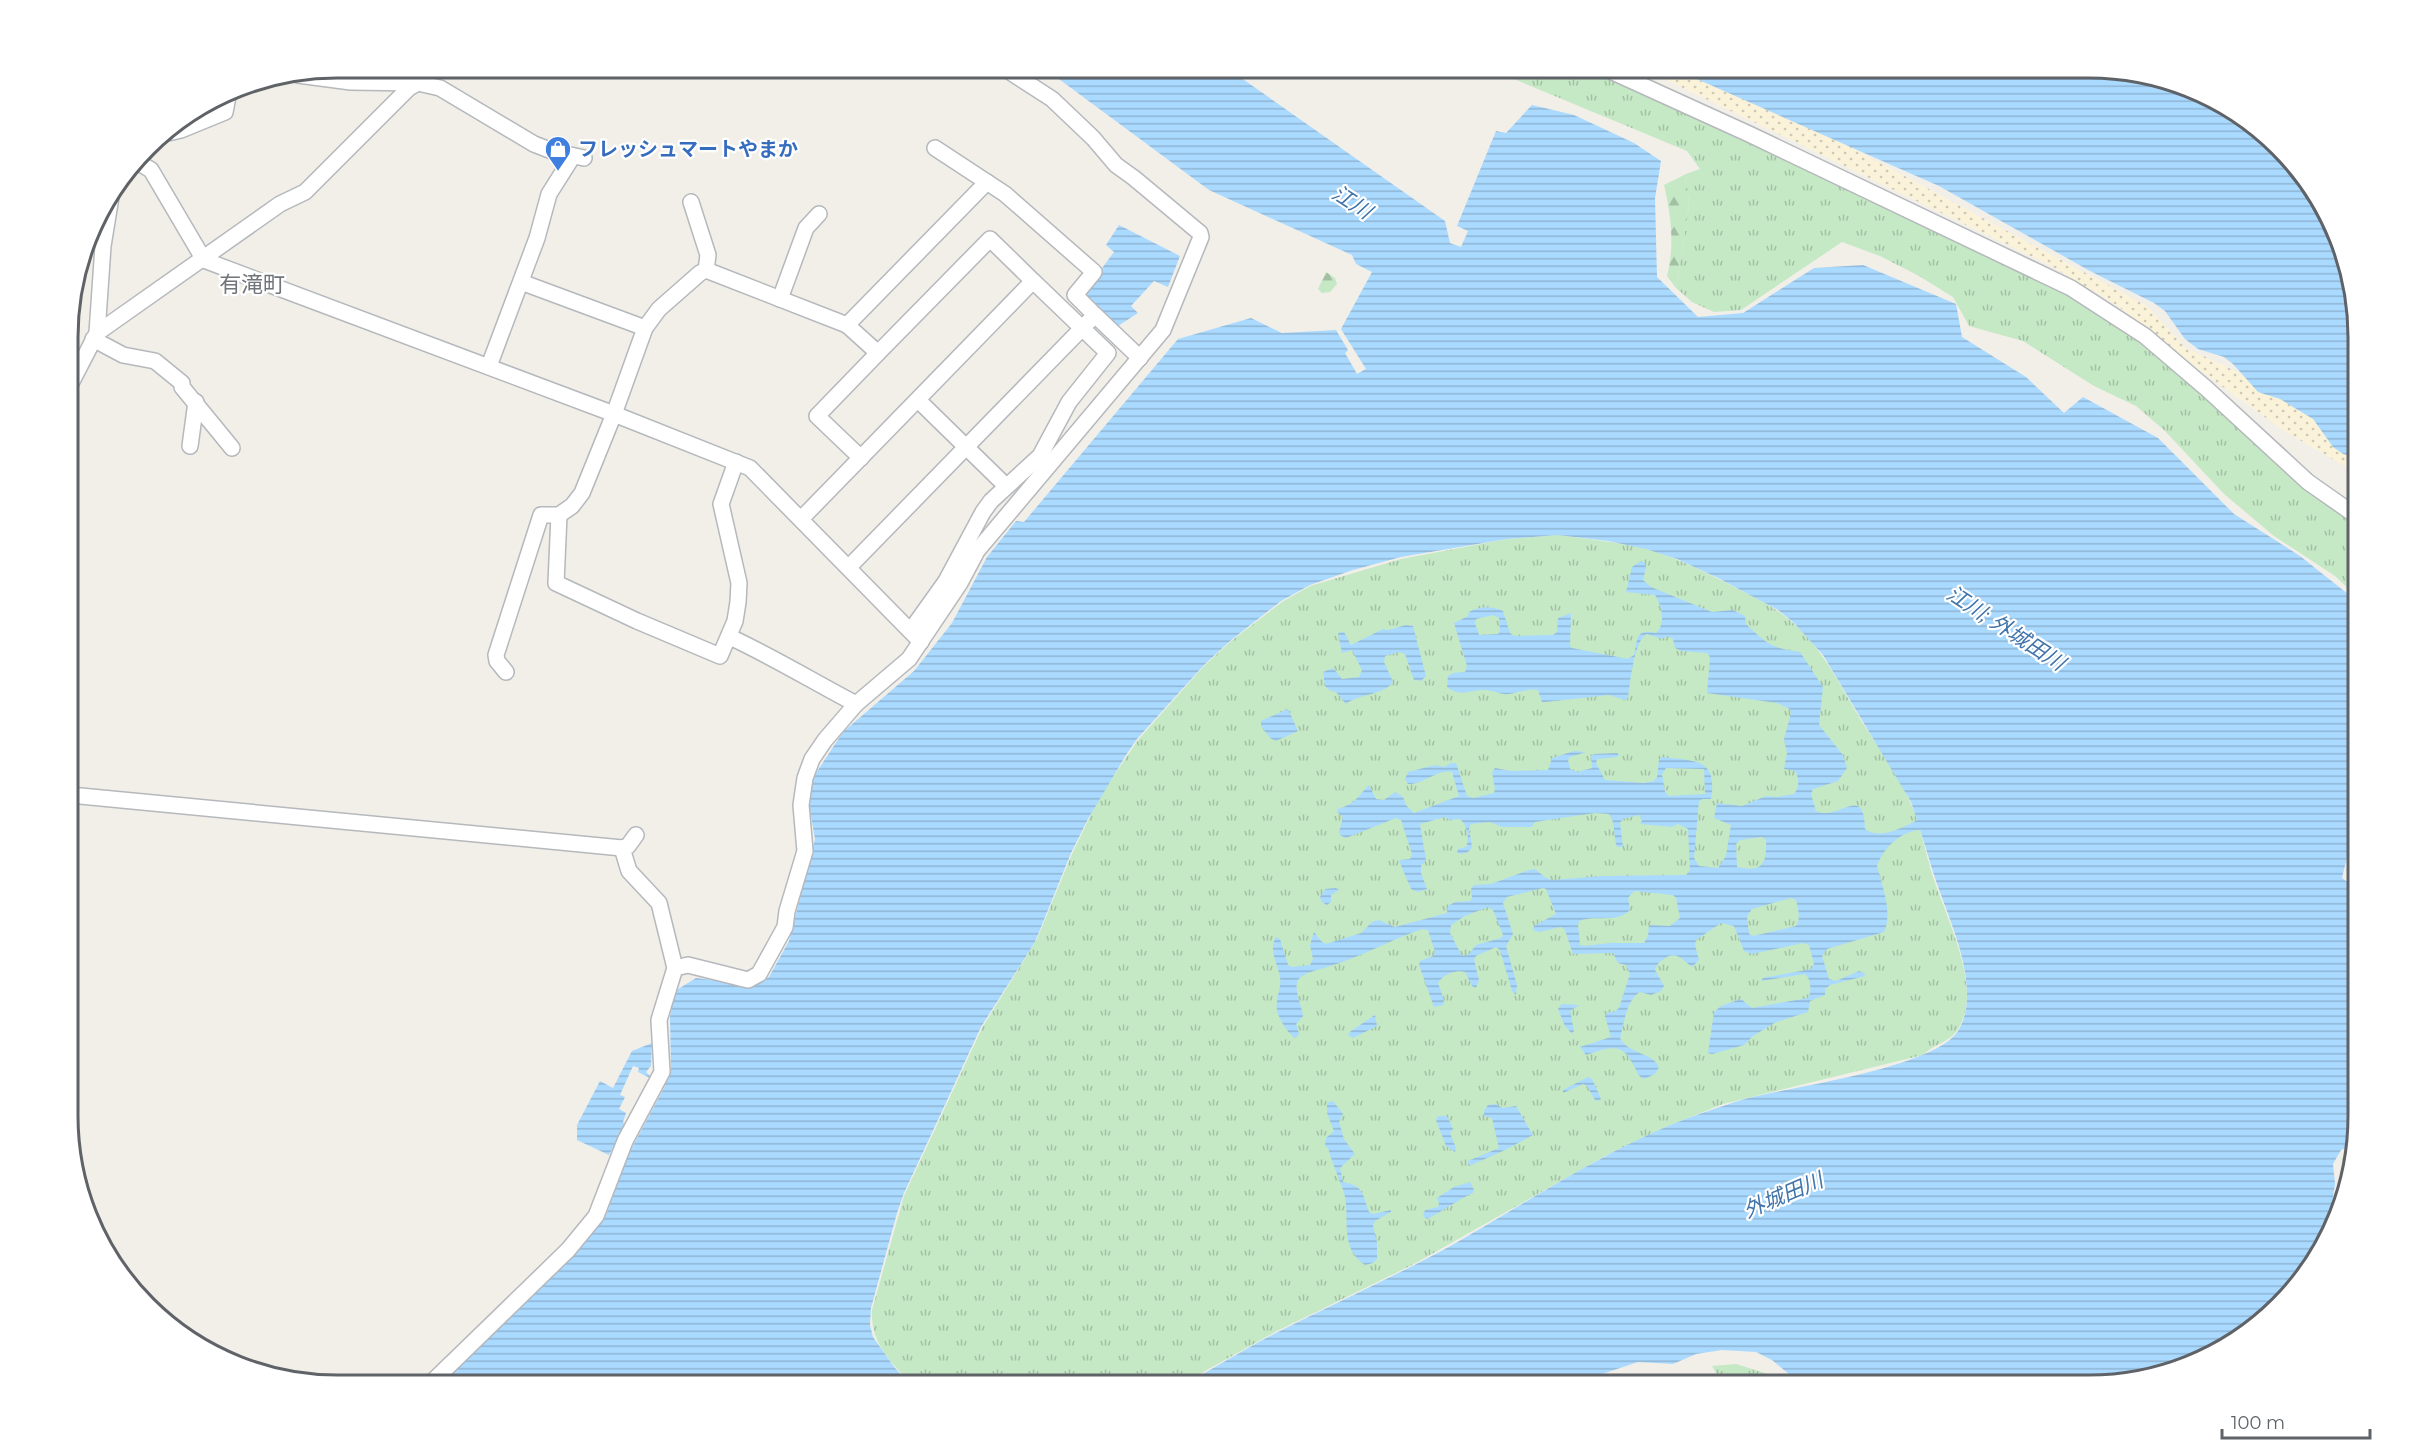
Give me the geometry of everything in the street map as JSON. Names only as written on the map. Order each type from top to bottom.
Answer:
[{"type":"street","points":[[95,336],[204,260],[211,251],[280,204],[305,192],[421,78]]},
{"type":"street","points":[[916,636],[960,583],[978,551],[1163,330],[1201,237],[1200,233],[1134,177],[1116,165],[1093,138],[1052,99],[1019,78]]},
{"type":"street","points":[[1626,78],[1960,233],[2071,288],[2145,336],[2207,389],[2308,482],[2348,510]]},
{"type":"street","points":[[326,79],[351,82],[418,83],[440,88],[534,144],[578,157],[549,194],[537,238],[489,366]]},
{"type":"street","points":[[183,129],[225,112],[227,103]]},
{"type":"street","points":[[935,148],[1013,201],[1094,272],[1075,296],[1140,358]]},
{"type":"street","points":[[143,165],[151,170],[204,260],[489,366],[750,468],[916,636]]},
{"type":"street","points":[[847,325],[987,182]]},
{"type":"street","points":[[691,202],[708,255],[706,270]]},
{"type":"street","points":[[780,299],[806,228],[819,214]]},
{"type":"street","points":[[78,370],[95,336],[108,218]]},
{"type":"street","points":[[675,968],[688,965],[748,980],[759,974],[785,927],[787,911],[805,850],[801,805],[805,778],[812,759],[856,704],[909,659],[916,636],[933,602],[983,512],[1006,486],[1040,456],[1069,402],[1108,353],[990,238],[817,416],[861,458]]},
{"type":"street","points":[[506,672],[497,662],[496,655],[541,515],[559,515],[572,506],[582,493],[645,328],[659,309],[700,273],[706,270],[847,325],[878,353]]},
{"type":"street","points":[[801,519],[1033,281]]},
{"type":"street","points":[[521,282],[645,328]]},
{"type":"street","points":[[849,567],[1095,315]]},
{"type":"street","points":[[95,336],[123,355],[162,364],[182,383],[182,387],[232,448]]},
{"type":"street","points":[[918,400],[1006,486]]},
{"type":"street","points":[[190,446],[196,402]]},
{"type":"street","points":[[559,515],[556,582],[637,621],[720,656],[735,621],[739,583],[722,504],[736,462]]},
{"type":"street","points":[[730,637],[771,656],[788,668],[856,704]]},
{"type":"street","points":[[78,796],[622,848],[628,846],[636,836]]},
{"type":"street","points":[[439,1375],[568,1250],[596,1216],[625,1141],[662,1072],[659,1020],[675,968],[659,903],[629,871],[622,848]]},
{"type":"green space","points":[[1511,78],[1613,78],[2041,276],[2125,328],[2348,514],[2348,588],[2335,576],[2274,536],[2224,494],[2165,431],[2136,406],[2094,386],[2023,341],[1969,326],[1953,297],[1880,256],[1842,242],[1741,310],[1714,312],[1692,302],[1676,288],[1689,206],[1686,174],[1700,169],[1687,151]]},
{"type":"green space","points":[[224,105],[223,110],[198,119]]},
{"type":"green space","points":[[1686,174],[1689,206],[1676,288],[1667,276],[1671,253],[1671,230],[1664,185]]},
{"type":"green space","points":[[1326,272],[1335,278],[1337,284],[1330,292],[1322,293],[1318,289]]},
{"type":"green space","points":[[1557,535],[1647,549],[1705,572],[1752,596],[1773,608],[1803,633],[1831,669],[1894,772],[1914,813],[1933,877],[1957,944],[1966,980],[1965,1012],[1957,1030],[1923,1055],[1723,1104],[1666,1127],[1605,1156],[1414,1264],[1275,1332],[1198,1375],[903,1375],[878,1342],[872,1322],[872,1310],[904,1196],[982,1028],[1037,939],[1072,854],[1100,796],[1138,740],[1204,666],[1230,642],[1282,602],[1310,586],[1401,559],[1507,539]]},
{"type":"green space","points":[[1736,1364],[1767,1375],[1717,1375],[1712,1366]]},
{"type":"sand","points":[[1663,78],[1725,78],[2147,306],[2186,348],[2283,393],[2348,427],[2348,468],[2286,432],[2209,377],[2118,306],[2051,266]]},
{"type":"water","points":[[1058,78],[1241,78],[1445,221],[1450,243],[1461,247],[1468,231],[1457,226],[1496,131],[1506,133],[1532,105],[1574,115],[1634,143],[1661,161],[1655,198],[1657,277],[1698,317],[1743,313],[1814,268],[1863,265],[1956,304],[1962,337],[2026,377],[2064,413],[2083,397],[2158,438],[2234,514],[2300,556],[2348,594],[2348,853],[2342,878],[2348,881],[2346,1148],[2341,1150],[2333,1164],[2335,1184],[2328,1215],[2304,1260],[2284,1287],[2247,1321],[2203,1348],[2156,1366],[2122,1373],[2089,1375],[1790,1375],[1772,1360],[1756,1352],[1722,1350],[1696,1354],[1673,1364],[1638,1362],[1599,1375],[1200,1375],[1276,1333],[1432,1256],[1611,1153],[1677,1122],[1746,1099],[1866,1073],[1924,1055],[1945,1043],[1958,1031],[1965,1014],[1966,976],[1956,936],[1920,830],[1900,837],[1888,847],[1877,866],[1887,908],[1884,932],[1827,949],[1822,956],[1829,979],[1836,981],[1859,971],[1865,976],[1830,985],[1825,989],[1825,995],[1810,1001],[1808,1012],[1776,1022],[1753,1036],[1744,1045],[1712,1054],[1708,1053],[1714,1012],[1721,1006],[1741,999],[1752,1008],[1808,998],[1810,985],[1805,974],[1761,981],[1763,978],[1811,969],[1814,964],[1809,945],[1803,943],[1752,954],[1744,951],[1734,926],[1721,923],[1696,940],[1699,960],[1692,967],[1672,955],[1660,962],[1655,970],[1664,986],[1661,991],[1651,995],[1640,992],[1635,996],[1626,1013],[1620,1038],[1628,1047],[1651,1058],[1659,1067],[1655,1074],[1644,1079],[1638,1075],[1626,1053],[1621,1050],[1609,1048],[1586,1055],[1580,1047],[1611,1037],[1605,1016],[1608,1012],[1614,1012],[1619,1008],[1630,974],[1626,965],[1618,963],[1613,953],[1573,954],[1565,930],[1561,927],[1539,932],[1533,930],[1534,926],[1556,914],[1546,889],[1543,888],[1507,897],[1503,903],[1513,934],[1506,946],[1517,985],[1516,995],[1512,991],[1500,950],[1496,947],[1474,959],[1479,980],[1476,988],[1472,986],[1465,972],[1450,973],[1438,983],[1444,1000],[1443,1005],[1434,1007],[1419,965],[1420,961],[1433,956],[1435,952],[1428,930],[1422,929],[1351,959],[1303,975],[1297,984],[1303,1016],[1296,1024],[1299,1033],[1294,1038],[1289,1032],[1277,1010],[1280,981],[1273,952],[1276,937],[1280,939],[1288,965],[1292,967],[1310,965],[1313,959],[1310,945],[1314,932],[1326,944],[1361,933],[1372,922],[1379,920],[1395,927],[1447,913],[1448,906],[1455,902],[1470,901],[1471,889],[1474,885],[1491,884],[1529,870],[1535,869],[1546,878],[1553,880],[1602,876],[1686,875],[1690,870],[1688,829],[1678,824],[1672,827],[1640,824],[1642,821],[1639,815],[1623,819],[1620,823],[1623,847],[1617,847],[1613,821],[1609,814],[1595,813],[1535,822],[1531,827],[1502,827],[1490,822],[1471,824],[1469,828],[1472,847],[1468,852],[1461,854],[1457,853],[1458,849],[1466,847],[1468,840],[1464,825],[1460,819],[1449,820],[1445,817],[1420,824],[1426,860],[1421,866],[1421,873],[1427,889],[1418,892],[1411,889],[1400,863],[1400,860],[1410,859],[1412,854],[1401,820],[1396,818],[1346,838],[1340,835],[1343,817],[1337,812],[1338,809],[1353,802],[1369,785],[1376,799],[1384,800],[1395,792],[1403,797],[1406,805],[1414,813],[1459,796],[1452,772],[1441,773],[1414,784],[1408,784],[1405,779],[1408,772],[1435,765],[1444,767],[1456,763],[1467,796],[1473,798],[1494,793],[1492,772],[1495,768],[1511,771],[1548,770],[1552,758],[1574,751],[1586,752],[1570,757],[1568,760],[1570,769],[1577,772],[1592,768],[1591,756],[1594,754],[1617,753],[1619,755],[1617,757],[1597,759],[1596,763],[1605,780],[1644,783],[1654,781],[1657,777],[1659,760],[1662,757],[1694,761],[1707,769],[1711,776],[1712,786],[1711,799],[1699,801],[1694,858],[1699,866],[1718,868],[1726,856],[1731,825],[1714,818],[1717,803],[1742,806],[1766,796],[1794,794],[1797,788],[1798,780],[1795,771],[1784,769],[1787,753],[1784,739],[1790,709],[1777,703],[1707,693],[1710,657],[1707,653],[1681,651],[1675,648],[1673,639],[1667,636],[1662,639],[1647,634],[1639,644],[1631,673],[1628,698],[1625,700],[1609,695],[1542,702],[1538,690],[1506,694],[1488,690],[1461,693],[1452,690],[1447,687],[1448,676],[1465,672],[1467,666],[1454,623],[1468,616],[1473,610],[1486,607],[1503,611],[1510,633],[1514,636],[1553,635],[1557,632],[1558,618],[1571,613],[1570,646],[1572,648],[1628,659],[1634,655],[1639,636],[1644,632],[1656,633],[1662,620],[1660,604],[1655,595],[1626,592],[1632,567],[1641,561],[1646,567],[1643,580],[1651,587],[1712,612],[1733,610],[1745,616],[1746,624],[1770,644],[1800,652],[1823,687],[1819,725],[1843,755],[1847,768],[1838,781],[1813,789],[1811,794],[1816,811],[1833,812],[1855,806],[1860,808],[1864,815],[1865,829],[1877,833],[1898,829],[1917,820],[1911,802],[1823,655],[1793,622],[1778,610],[1677,559],[1646,549],[1608,541],[1557,535],[1507,539],[1401,557],[1310,585],[1281,601],[1230,641],[1204,665],[1137,739],[1088,819],[1071,853],[1035,942],[981,1027],[904,1193],[871,1308],[870,1325],[873,1337],[902,1375],[448,1375],[586,1242],[606,1215],[628,1155],[665,1086],[662,1083],[664,1078],[668,1078],[671,1069],[670,1017],[675,991],[696,978],[753,985],[769,977],[789,941],[815,839],[809,805],[814,776],[843,732],[914,671],[952,623],[987,557],[1016,521],[1024,522],[1178,339],[1251,318],[1282,333],[1336,330],[1348,350],[1345,353],[1357,374],[1366,369],[1341,329],[1372,272],[1356,264],[1352,255],[1209,190]],"holes":[[[1493,615],[1499,618],[1500,631],[1498,634],[1479,635],[1476,619]],[[1666,768],[1704,769],[1705,794],[1669,796],[1665,792],[1662,774]],[[1762,837],[1766,840],[1766,855],[1762,864],[1753,869],[1737,867],[1736,844],[1740,840]],[[1634,891],[1673,895],[1676,898],[1680,918],[1670,926],[1649,925],[1648,936],[1644,943],[1580,945],[1579,921],[1619,917],[1630,910],[1628,898]],[[1791,898],[1796,900],[1798,910],[1796,926],[1753,936],[1749,934],[1747,916],[1752,909]],[[1488,907],[1493,910],[1503,935],[1501,938],[1476,945],[1469,954],[1462,956],[1450,933],[1451,925],[1465,916]]]},
{"type":"water","points":[[1695,78],[2089,78],[2122,80],[2172,92],[2218,113],[2260,142],[2284,166],[2304,193],[2328,238],[2339,270],[2346,304],[2348,455],[2333,447],[2313,419],[2280,399],[2258,392],[2224,357],[2198,349],[2185,339],[2165,311],[2154,303],[2090,271],[1939,186]]},
{"type":"water","points":[[1119,225],[1180,256],[1168,287],[1154,281],[1131,306],[1138,313],[1115,328],[1082,295],[1114,252],[1106,245]]},
{"type":"water","points":[[1406,625],[1413,626],[1426,676],[1421,681],[1414,680],[1405,654],[1399,652],[1385,656],[1384,662],[1393,682],[1383,690],[1346,704],[1336,692],[1325,686],[1323,672],[1333,668],[1342,679],[1359,677],[1362,670],[1352,650],[1342,653],[1338,633],[1344,632],[1351,645],[1383,629],[1388,630]]},
{"type":"water","points":[[1288,709],[1298,731],[1276,741],[1270,738],[1261,726],[1261,721]]},
{"type":"water","points":[[1325,889],[1339,890],[1331,895],[1331,902],[1327,905],[1322,902],[1320,897]]},
{"type":"water","points":[[1562,1004],[1579,1005],[1570,1011],[1574,1031],[1572,1034],[1565,1026],[1558,1009]]},
{"type":"water","points":[[1375,1015],[1377,1026],[1353,1038],[1348,1035],[1351,1031]]},
{"type":"water","points":[[652,1043],[651,1066],[646,1072],[650,1078],[638,1072],[639,1068],[633,1066],[620,1095],[625,1097],[619,1109],[626,1113],[623,1122],[625,1125],[609,1155],[577,1140],[577,1125],[600,1081],[613,1088],[632,1051]]},
{"type":"water","points":[[1588,1077],[1592,1079],[1601,1099],[1598,1101],[1583,1084],[1563,1093],[1563,1090]]},
{"type":"water","points":[[1333,1101],[1343,1114],[1339,1122],[1344,1139],[1355,1154],[1340,1168],[1343,1182],[1359,1188],[1369,1212],[1373,1214],[1391,1210],[1375,1221],[1373,1226],[1377,1242],[1377,1259],[1365,1265],[1351,1250],[1348,1241],[1344,1193],[1328,1148],[1325,1146],[1326,1138],[1334,1131],[1327,1113],[1327,1103]]},
{"type":"water","points":[[1495,1104],[1503,1108],[1516,1106],[1533,1135],[1469,1166],[1468,1161],[1499,1148],[1492,1118],[1484,1116],[1488,1105]]},
{"type":"water","points":[[1438,1116],[1447,1116],[1453,1129],[1450,1133],[1456,1148],[1455,1152],[1446,1146],[1436,1120]]},
{"type":"water","points":[[1470,1182],[1473,1193],[1427,1219],[1423,1216],[1425,1210],[1438,1207],[1437,1198],[1454,1187]]},
{"type":"place","name":"フレッシュマートやまか","points":[[558,172]]},
{"type":"district","name":"有滝町","points":[[252,284]]},
{"type":"water label","name":"江川","points":[[1352,202]]},
{"type":"water label","name":"江川; 外城田川","points":[[2006,628]]},
{"type":"water label","name":"外城田川","points":[[1783,1195]]}]
